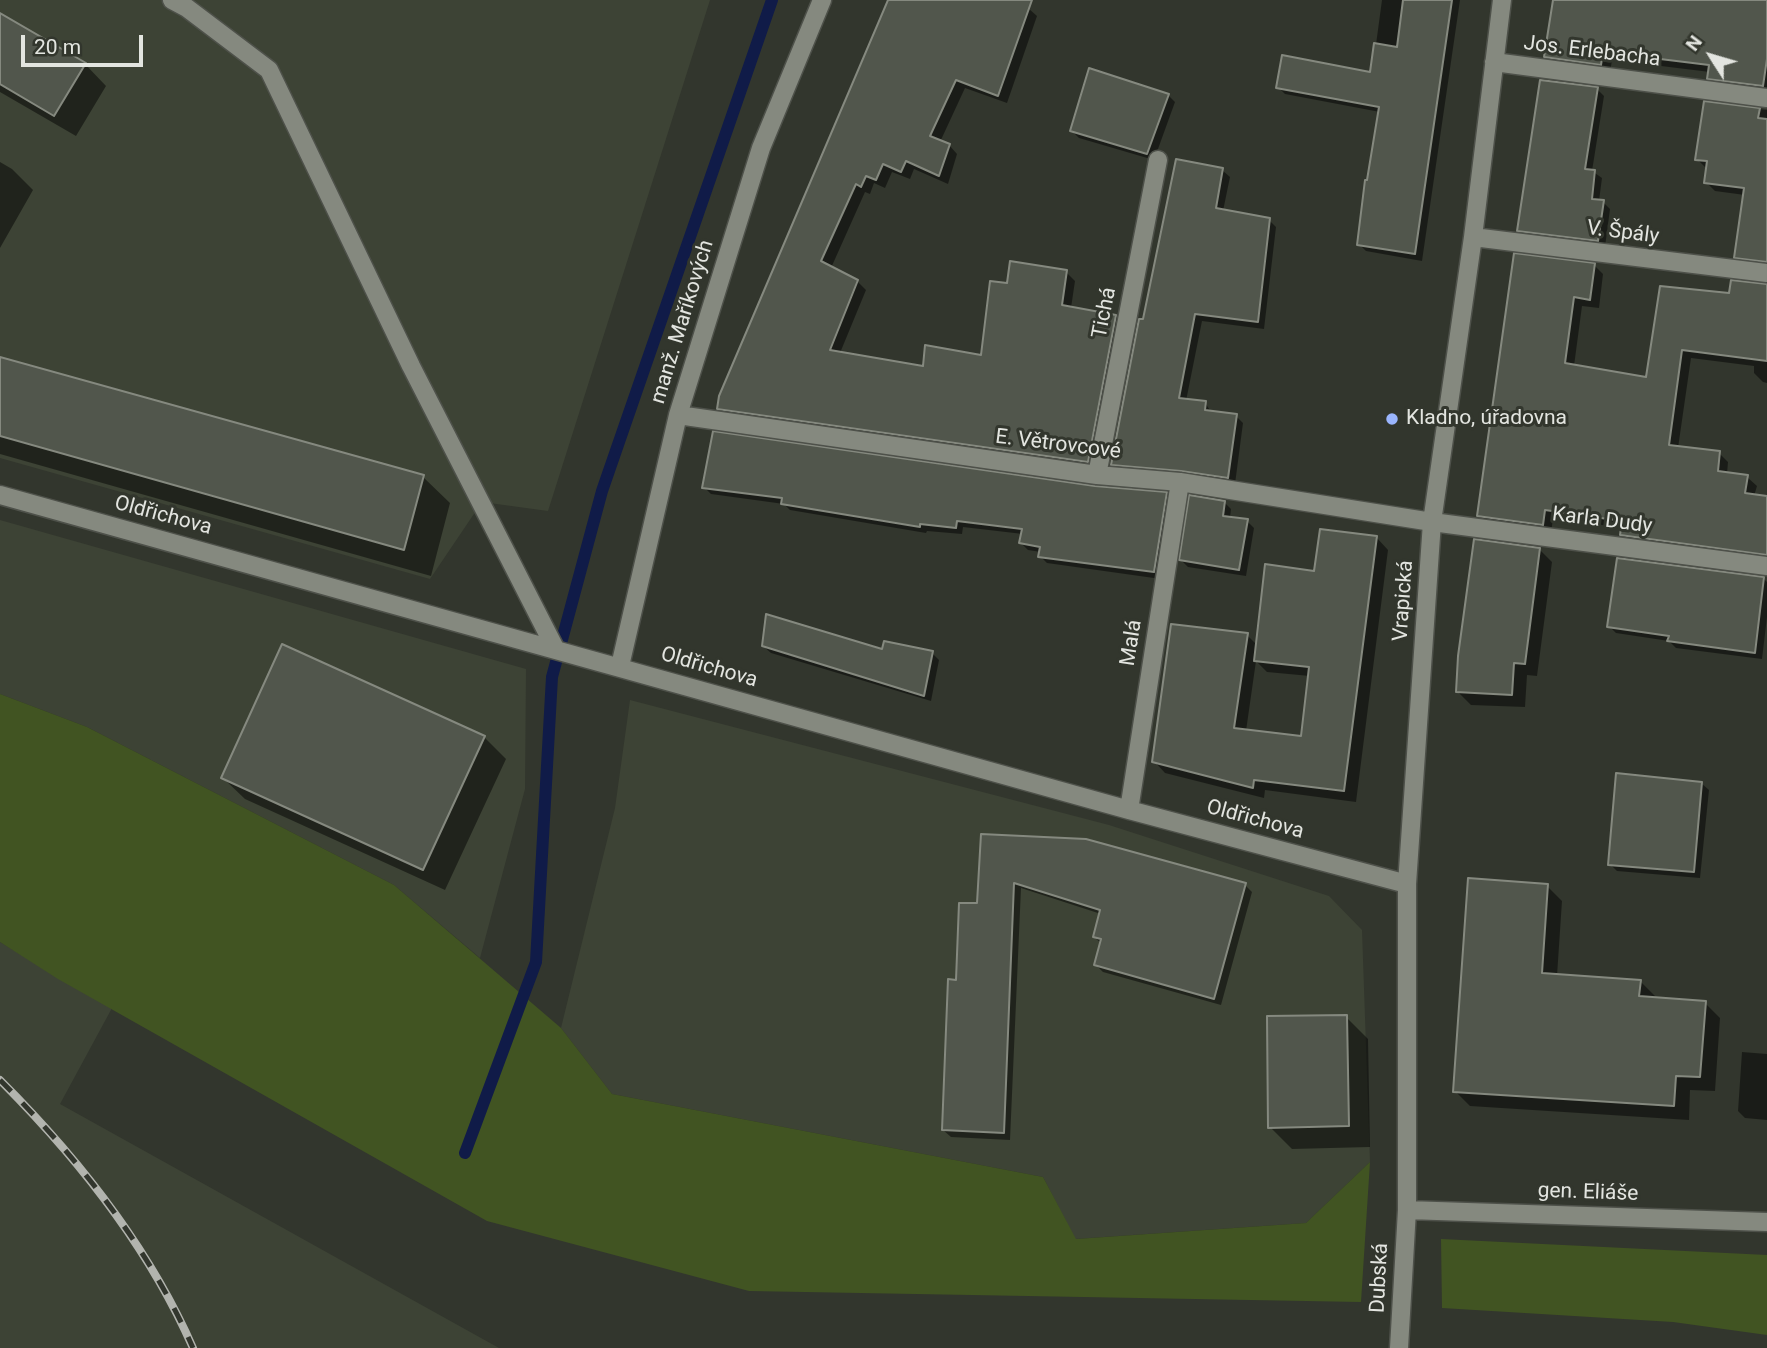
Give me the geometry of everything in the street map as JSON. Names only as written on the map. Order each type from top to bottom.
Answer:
[{"type":"street","points":[[172,0],[187,8],[269,70],[411,366],[555,648]]},
{"type":"street","name":"manž. Maříkových","points":[[620,666],[678,415],[761,148],[822,0]]},
{"type":"street","name":"Vrapická","points":[[1407,1210],[1407,884],[1432,522],[1473,237],[1502,0]]},
{"type":"street","name":"Jos. Erlebacha","points":[[1494,62],[1767,98]]},
{"type":"street","name":"Tichá","points":[[1097,475],[1158,160]]},
{"type":"street","name":"V. Špály","points":[[1473,237],[1767,273]]},
{"type":"street","name":"E. Větrovcové","points":[[678,415],[1097,475],[1180,482],[1432,522]]},
{"type":"street","name":"Malá","points":[[1129,810],[1180,482]]},
{"type":"street","name":"Oldřichova","points":[[0,495],[1129,810],[1407,884]]},
{"type":"street","name":"Karla Dudy","points":[[1432,522],[1767,566]]},
{"type":"street","name":"gen. Eliáše","points":[[1407,1210],[1767,1222]]},
{"type":"street","name":"Dubská","points":[[1399,1348],[1407,1210]]},
{"type":"shaded area","points":[[0,0],[710,0],[548,511],[482,502],[430,579],[0,458]]},
{"type":"shaded area","points":[[0,520],[526,669],[525,789],[480,958],[394,885],[87,727],[0,694]]},
{"type":"shaded area","points":[[630,700],[1109,825],[1329,896],[1362,930],[1370,1162],[1306,1223],[1075,1239],[1043,1177],[612,1094],[561,1028],[615,808]]},
{"type":"shaded area","points":[[0,942],[112,1008],[60,1104],[499,1348],[0,1348]]},
{"type":"green space","points":[[0,694],[87,727],[394,885],[561,1028],[612,1094],[1043,1177],[1076,1239],[1306,1223],[1370,1162],[1361,1302],[749,1291],[487,1221],[58,979],[0,942]]},
{"type":"green space","points":[[1441,1239],[1767,1255],[1767,1335],[1673,1322],[1442,1308]]},
{"type":"building","points":[[888,0],[1032,0],[998,96],[956,80],[930,136],[950,144],[939,176],[906,161],[901,172],[883,164],[876,180],[866,176],[861,187],[856,184],[821,261],[858,280],[830,350],[923,366],[925,345],[981,355],[990,281],[1007,283],[1010,261],[1067,270],[1062,305],[1116,315],[1088,462],[717,409],[719,396]]},
{"type":"building","points":[[1403,0],[1452,0],[1415,254],[1357,245],[1365,180],[1379,107],[1276,88],[1282,55],[1370,72],[1374,43],[1397,47]]},
{"type":"building","points":[[1553,0],[1767,0],[1767,59],[1763,86],[1707,79],[1709,65],[1603,52],[1601,65],[1544,57]]},
{"type":"building","points":[[0,13],[86,63],[54,116],[0,84]]},
{"type":"building","points":[[1089,68],[1169,94],[1147,154],[1070,131]]},
{"type":"building","points":[[1540,80],[1598,87],[1585,169],[1595,170],[1592,199],[1604,200],[1598,241],[1517,231]]},
{"type":"building","points":[[1704,101],[1760,108],[1758,118],[1767,119],[1767,262],[1734,258],[1744,188],[1704,183],[1707,161],[1695,160]]},
{"type":"building","points":[[1176,159],[1223,168],[1216,208],[1270,218],[1258,322],[1195,314],[1179,398],[1206,401],[1205,410],[1237,414],[1228,478],[1111,465],[1139,319],[1143,319]]},
{"type":"building","points":[[1514,253],[1595,263],[1590,300],[1574,297],[1565,363],[1646,377],[1660,286],[1729,293],[1731,280],[1767,284],[1767,361],[1682,350],[1669,445],[1720,451],[1718,471],[1748,475],[1745,493],[1767,496],[1767,555],[1620,535],[1622,521],[1545,510],[1543,525],[1477,516]]},
{"type":"building","points":[[0,357],[424,475],[404,550],[0,436]]},
{"type":"building","points":[[713,431],[1095,486],[1167,492],[1154,572],[1038,557],[1040,547],[1019,543],[1022,529],[957,521],[956,528],[920,524],[920,527],[781,504],[782,498],[702,488]]},
{"type":"building","points":[[1189,495],[1225,501],[1223,516],[1248,519],[1239,570],[1179,560]]},
{"type":"building","points":[[1320,529],[1377,536],[1344,791],[1254,780],[1253,788],[1152,762],[1171,624],[1248,633],[1234,728],[1301,736],[1309,667],[1254,661],[1265,564],[1314,571]]},
{"type":"building","points":[[1474,539],[1540,548],[1525,664],[1514,663],[1512,695],[1456,692],[1458,656]]},
{"type":"building","points":[[1617,558],[1764,577],[1755,653],[1667,641],[1669,636],[1607,627]]},
{"type":"building","points":[[766,614],[882,649],[884,641],[933,651],[924,696],[762,646]]},
{"type":"building","points":[[282,644],[485,736],[423,870],[221,778]]},
{"type":"building","points":[[1616,773],[1702,782],[1694,872],[1608,865]]},
{"type":"building","points":[[981,834],[1086,839],[1246,883],[1214,999],[1094,965],[1101,939],[1093,937],[1100,910],[1014,883],[1004,1133],[942,1130],[948,979],[956,980],[959,903],[977,903]]},
{"type":"building","points":[[1468,878],[1548,884],[1542,973],[1641,980],[1639,996],[1706,1001],[1700,1077],[1676,1076],[1674,1106],[1453,1092]]},
{"type":"building","points":[[1347,1015],[1349,1126],[1268,1128],[1267,1016]]},
{"type":"waterway","points":[[465,1153],[536,962],[552,677],[602,491],[772,0]]},
{"type":"railway","points":[[0,1080],[29,1109],[109,1205],[155,1274],[193,1348]]},
{"type":"place","name":"Kladno, úřadovna","points":[[1392,419]]}]
